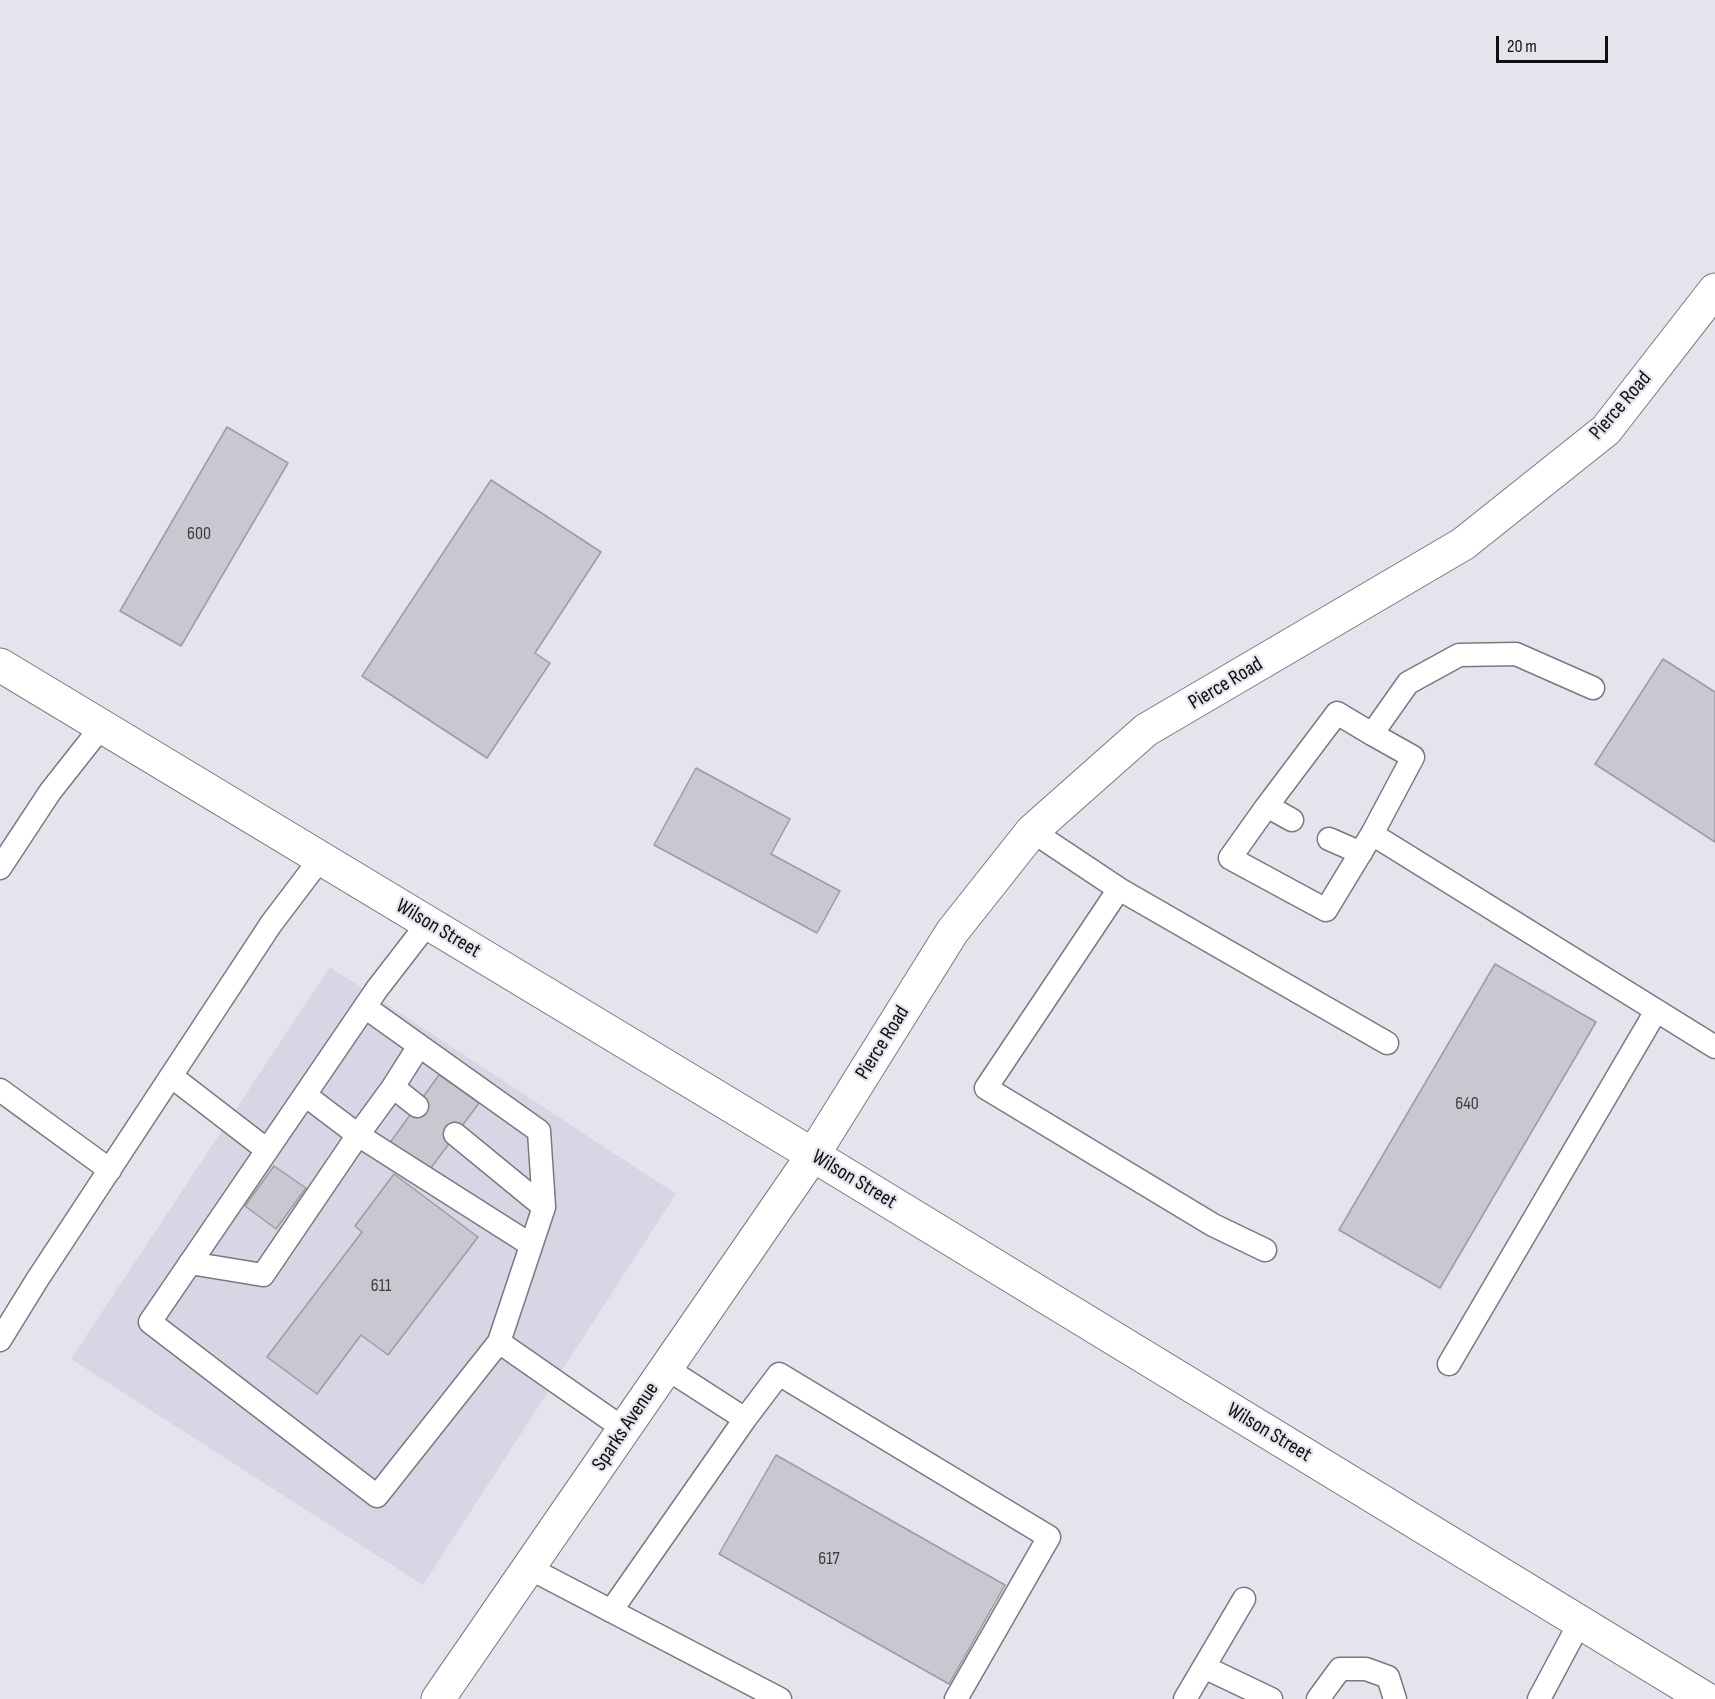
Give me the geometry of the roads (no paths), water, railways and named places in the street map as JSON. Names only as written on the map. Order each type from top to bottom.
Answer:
[{"type":"main road","name":"Pierce Road","points":[[813,1155],[952,932],[1032,831],[1146,730],[1463,544],[1606,430],[1715,290]]},
{"type":"main road","name":"Wilson Street","points":[[0,665],[813,1155],[1706,1699]]},
{"type":"main road","name":"Sparks Avenue","points":[[438,1699],[813,1155]]},
{"type":"lane","points":[[1372,734],[1408,682],[1459,654],[1516,654],[1593,687]]},
{"type":"lane","points":[[1337,713],[1372,734],[1413,757],[1326,910],[1230,858],[1337,713]]},
{"type":"lane","points":[[0,868],[50,792],[102,726]]},
{"type":"lane","points":[[1267,806],[1292,820]]},
{"type":"lane","points":[[1032,831],[1119,889],[1387,1043]]},
{"type":"lane","points":[[1329,839],[1366,843],[1715,1047]]},
{"type":"lane","points":[[0,1340],[271,924],[321,858]]},
{"type":"lane","points":[[1119,889],[986,1088],[1213,1225],[1265,1250]]},
{"type":"lane","points":[[364,1007],[539,1131],[544,1207],[499,1342],[376,1496],[150,1322],[364,1007],[428,923]]},
{"type":"lane","points":[[1449,1364],[1656,1011]]},
{"type":"lane","points":[[190,1263],[263,1275],[419,1046]]},
{"type":"lane","points":[[171,1076],[267,1150]]},
{"type":"lane","points":[[393,1087],[417,1106]]},
{"type":"lane","points":[[0,1090],[110,1170]]},
{"type":"lane","points":[[305,1095],[358,1135],[531,1245]]},
{"type":"lane","points":[[455,1134],[544,1207]]},
{"type":"lane","points":[[499,1342],[624,1429]]},
{"type":"lane","points":[[666,1368],[745,1419]]},
{"type":"lane","points":[[611,1611],[779,1374],[1049,1538],[956,1699]]},
{"type":"lane","points":[[529,1568],[780,1699]]},
{"type":"lane","points":[[1185,1699],[1244,1599]]},
{"type":"lane","points":[[1539,1699],[1580,1622]]},
{"type":"lane","points":[[1204,1667],[1271,1699]]},
{"type":"lane","points":[[1318,1699],[1340,1669],[1365,1669],[1388,1677],[1395,1699]]}]
